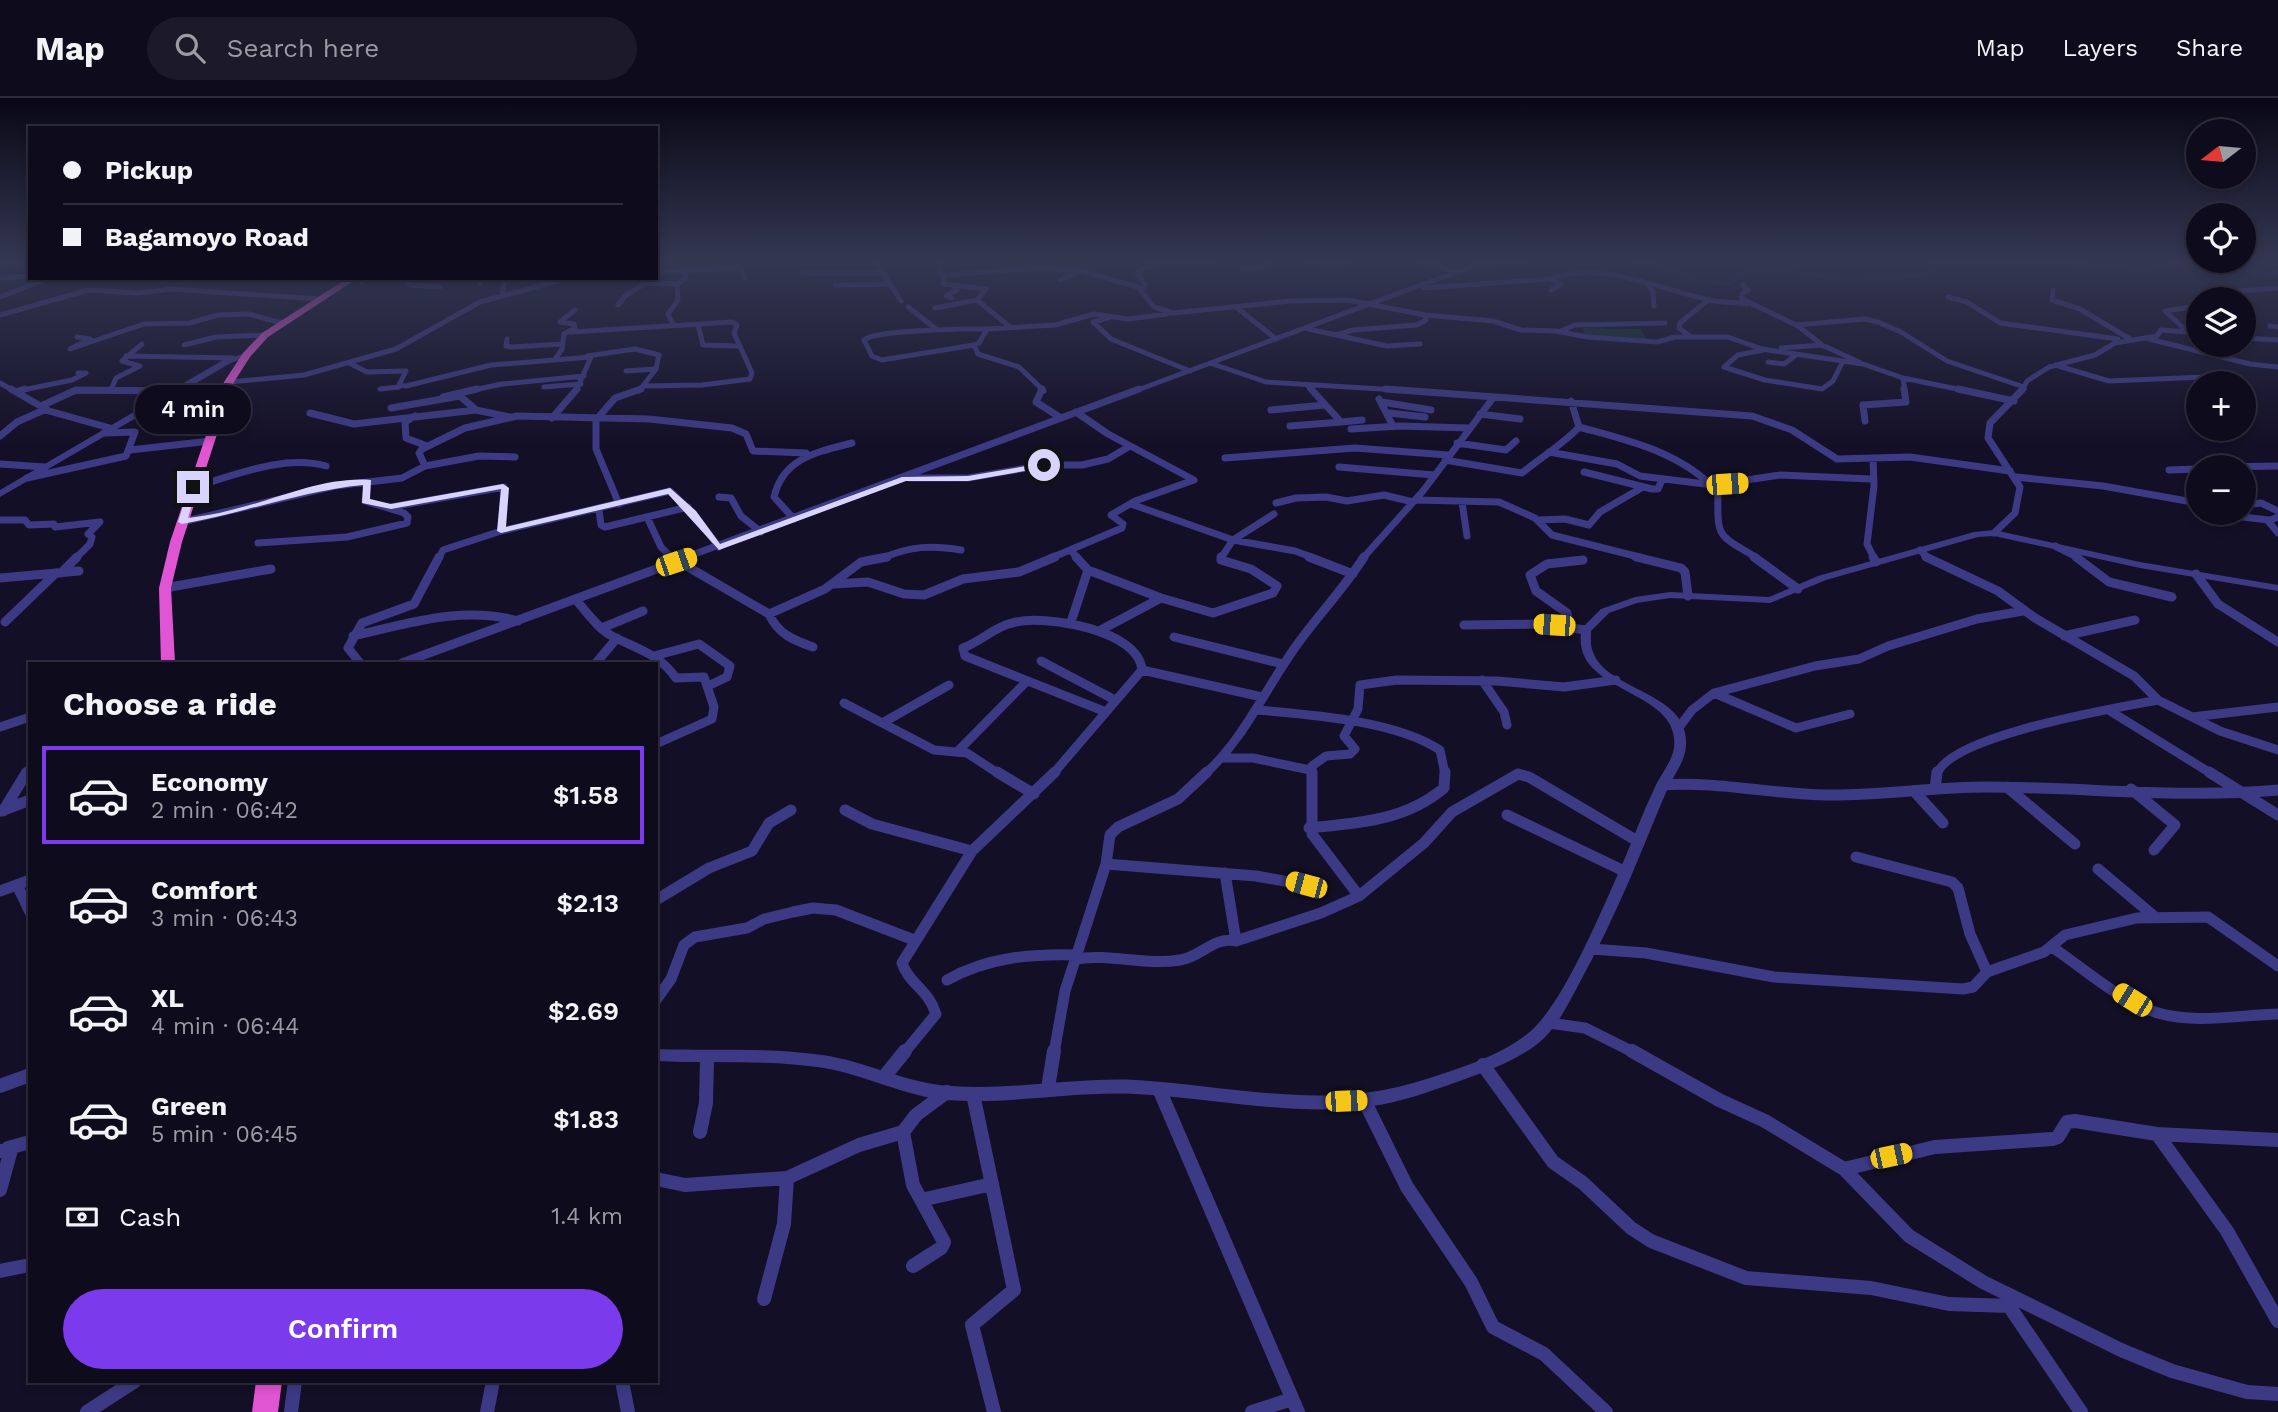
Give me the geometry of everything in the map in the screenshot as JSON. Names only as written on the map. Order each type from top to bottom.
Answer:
[{"type":"highway","points":[[168,662],[165,588],[193,487],[229,382],[246,355],[281,323]]},
{"type":"highway","points":[[265,1412],[269,1383]]},
{"type":"street","points":[[77,337],[90,339],[70,349],[81,348],[144,324],[192,322]]},
{"type":"street","points":[[270,322],[281,323]]},
{"type":"street","points":[[229,382],[289,378],[349,363],[403,347],[444,322]]},
{"type":"street","points":[[562,322],[575,324],[571,332]]},
{"type":"street","points":[[672,322],[674,326]]},
{"type":"street","points":[[927,322],[936,329]]},
{"type":"street","points":[[1004,322],[1010,327]]},
{"type":"street","points":[[987,329],[979,343],[974,345],[878,360],[872,356],[864,340],[878,333],[912,334],[936,329],[987,329],[1065,322]]},
{"type":"street","points":[[1094,322],[1111,339],[1190,371]]},
{"type":"street","points":[[1255,322],[1276,339]]},
{"type":"street","points":[[405,662],[1324,322]]},
{"type":"street","points":[[1335,335],[1423,322]]},
{"type":"street","points":[[1499,322],[1521,330],[1556,331],[1587,337],[1652,342],[1725,337],[1767,350],[1863,364]]},
{"type":"street","points":[[1680,322],[1679,328],[1693,340]]},
{"type":"street","points":[[1791,322],[1822,345],[1903,379],[2014,401]]},
{"type":"street","points":[[1797,325],[1849,322]]},
{"type":"street","points":[[1877,322],[1901,332],[1955,365],[2024,387]]},
{"type":"street","points":[[1999,322],[2128,340]]},
{"type":"street","points":[[2101,322],[2128,340]]},
{"type":"street","points":[[560,357],[564,334],[571,332],[736,323],[734,333],[751,373],[750,379],[710,384],[643,386]]},
{"type":"street","points":[[1556,331],[1575,325],[1665,323]]},
{"type":"street","points":[[698,325],[703,345],[738,346]]},
{"type":"street","points":[[2270,326],[2278,327]]},
{"type":"street","points":[[1400,327],[1423,332]]},
{"type":"street","points":[[1307,329],[1387,346],[1420,344]]},
{"type":"street","points":[[1994,533],[2015,513],[2020,487],[2016,477],[1991,445],[1988,432],[1996,416],[2014,401],[2027,381],[2055,365],[2095,355],[2109,344],[2159,336],[2161,330],[2186,333]]},
{"type":"street","points":[[184,345],[216,337],[265,335]]},
{"type":"street","points":[[2144,338],[2250,365],[2278,367]]},
{"type":"street","points":[[507,339],[506,346],[511,347],[561,343]]},
{"type":"street","points":[[2256,339],[2278,340]]},
{"type":"street","points":[[111,390],[116,378],[140,366],[122,362],[142,344]]},
{"type":"street","points":[[974,345],[978,354],[1022,369],[1044,393],[1036,402],[1062,418]]},
{"type":"street","points":[[1822,345],[1738,355],[1724,367],[1765,380],[1822,389],[1833,381],[1842,363]]},
{"type":"street","points":[[380,389],[441,379],[492,365],[631,350],[658,352],[656,369],[643,386],[635,394],[613,400],[596,420],[596,449],[619,504]]},
{"type":"street","points":[[0,494],[174,391],[234,358],[246,355]]},
{"type":"street","points":[[1768,362],[1784,364],[1796,355]]},
{"type":"street","points":[[126,356],[234,358]]},
{"type":"street","points":[[552,418],[581,384],[592,358],[587,356]]},
{"type":"street","points":[[394,418],[391,408],[411,362]]},
{"type":"street","points":[[349,363],[367,372],[405,371]]},
{"type":"street","points":[[1209,363],[1258,381],[1308,386],[1571,401],[1758,417],[1792,430],[1837,459],[1910,457],[2010,471]]},
{"type":"street","points":[[2055,365],[2109,381],[2186,378]]},
{"type":"street","points":[[626,371],[656,369]]},
{"type":"street","points":[[18,391],[72,380],[86,373],[78,373]]},
{"type":"street","points":[[391,408],[495,385],[584,376]]},
{"type":"street","points":[[1865,421],[1863,405],[1906,402],[1903,379]]},
{"type":"street","points":[[0,383],[18,391],[43,408],[107,430],[135,432],[126,456],[27,478]]},
{"type":"street","points":[[544,387],[581,384]]},
{"type":"street","points":[[1308,386],[1342,422]]},
{"type":"street","points":[[0,436],[18,422],[73,390],[174,391]]},
{"type":"street","points":[[1372,391],[1390,413],[1393,426]]},
{"type":"street","points":[[443,397],[463,396],[476,410]]},
{"type":"street","points":[[1048,1088],[1065,991],[1106,864],[1110,835],[1118,827],[1178,799],[1223,758],[1283,664],[1366,554],[1414,501],[1493,398]]},
{"type":"street","points":[[1571,401],[1579,427]]},
{"type":"street","points":[[1382,402],[1431,410]]},
{"type":"street","points":[[1271,410],[1325,405]]},
{"type":"street","points":[[310,413],[352,424],[476,410],[511,417],[649,419],[732,428],[746,434],[753,451],[807,453],[852,443]]},
{"type":"street","points":[[834,584],[868,582],[904,594],[924,594],[963,579],[1019,572],[1122,528],[1123,524],[1111,512],[1169,485],[1194,480],[1130,446],[1076,412]]},
{"type":"street","points":[[1390,413],[1425,418]]},
{"type":"street","points":[[1480,414],[1520,419]]},
{"type":"street","points":[[416,415],[405,422],[407,438],[427,446]]},
{"type":"street","points":[[425,466],[419,453],[427,446],[465,428],[511,417]]},
{"type":"street","points":[[1290,426],[1362,420]]},
{"type":"street","points":[[1350,429],[1393,426],[1469,428]]},
{"type":"street","points":[[1225,458],[1355,448],[1447,457],[1518,474],[1560,441],[1569,439],[1579,427]]},
{"type":"street","points":[[1579,427],[1683,462],[1718,492],[1717,526],[1720,535],[1774,569],[1798,589]]},
{"type":"street","points":[[130,450],[210,441]]},
{"type":"street","points":[[1457,443],[1506,450],[1516,441]]},
{"type":"street","points":[[905,478],[968,478],[1044,465],[1082,465],[1108,459],[1130,446]]},
{"type":"street","points":[[1549,452],[1617,464],[1634,475],[1713,485],[1780,475],[1871,479]]},
{"type":"street","points":[[794,519],[779,504],[773,493],[780,476],[807,453]]},
{"type":"street","points":[[182,522],[231,513],[321,488],[402,478],[425,466],[479,456],[515,457]]},
{"type":"street","points":[[1873,458],[1871,479],[1874,486],[1867,544],[1876,562]]},
{"type":"street","points":[[193,487],[291,464],[316,461],[326,466]]},
{"type":"street","points":[[0,464],[46,467]]},
{"type":"street","points":[[0,472],[23,466]]},
{"type":"street","points":[[2256,466],[2278,466]]},
{"type":"street","points":[[1339,467],[1434,475]]},
{"type":"street","points":[[2169,470],[2186,470]]},
{"type":"street","points":[[1584,472],[1658,489],[1662,480]]},
{"type":"street","points":[[2016,477],[2104,486],[2186,501]]},
{"type":"street","points":[[258,543],[347,537],[407,523],[408,517],[391,507],[365,501],[368,482]]},
{"type":"street","points":[[1276,503],[1296,498],[1326,497],[1347,501],[1384,495],[1414,501],[1499,502],[1538,520],[1565,519],[1589,525],[1600,512],[1643,486]]},
{"type":"street","points":[[391,507],[504,487],[501,531]]},
{"type":"street","points":[[359,662],[348,648],[352,636],[366,620],[415,604],[443,550],[501,531],[599,510],[670,491],[688,507],[719,547]]},
{"type":"street","points":[[719,497],[731,498],[741,516],[761,532]]},
{"type":"street","points":[[1462,502],[1467,537]]},
{"type":"street","points":[[2256,504],[2261,503],[2278,511]]},
{"type":"street","points":[[1130,504],[1233,540],[1295,551],[1353,574]]},
{"type":"street","points":[[599,510],[603,527],[688,507]]},
{"type":"street","points":[[1070,550],[1088,570],[1161,598],[1213,613],[1276,590],[1275,584],[1258,572],[1221,560],[1221,554],[1233,540],[1274,514]]},
{"type":"street","points":[[647,517],[661,547],[676,562],[769,614],[772,623],[788,640],[813,647]]},
{"type":"street","points":[[2256,518],[2269,520],[2278,517]]},
{"type":"street","points":[[0,520],[25,520],[29,525],[54,524],[55,527],[100,523],[88,534],[93,538],[90,544],[5,622]]},
{"type":"street","points":[[1538,520],[1546,533],[1681,568],[1687,580],[1688,596]]},
{"type":"street","points":[[2269,520],[2278,533]]},
{"type":"street","points":[[658,1055],[808,1059],[839,1064],[924,1090],[973,1094],[1048,1088],[1159,1089],[1251,1098],[1364,1100],[1414,1091],[1483,1065],[1535,1038],[1549,1023],[1591,949],[1679,752],[1683,738],[1680,726],[1654,702],[1592,663],[1586,651],[1586,630],[1605,611],[1653,596],[1770,600],[1876,562],[1994,533],[2278,588]]},
{"type":"street","points":[[2048,543],[2079,558],[2109,582],[2172,597]]},
{"type":"street","points":[[769,614],[834,584],[861,562],[879,561],[902,550],[938,545],[961,550]]},
{"type":"street","points":[[1920,550],[1930,561],[1998,591],[2023,611],[2134,676],[2148,693],[2158,700],[2220,731],[2278,750]]},
{"type":"street","points":[[1570,626],[1567,613],[1536,591],[1530,575],[1546,564],[1583,560]]},
{"type":"street","points":[[165,588],[271,569]]},
{"type":"street","points":[[1071,622],[1088,570]]},
{"type":"street","points":[[0,578],[79,571]]},
{"type":"street","points":[[2196,574],[2218,604],[2278,642]]},
{"type":"street","points":[[0,586],[11,576]]},
{"type":"street","points":[[1099,631],[1161,598]]},
{"type":"street","points":[[576,600],[602,628],[617,638],[646,649],[667,665],[674,677],[701,675],[708,686],[714,706],[712,719],[658,743]]},
{"type":"street","points":[[602,628],[643,611]]},
{"type":"street","points":[[1680,726],[1692,710],[1714,693],[1815,666],[1859,659],[1888,646],[1977,619],[2023,611]]},
{"type":"street","points":[[352,636],[442,617],[494,614],[518,621]]},
{"type":"street","points":[[1106,712],[965,656],[963,648],[985,639],[1000,626],[1040,619],[1071,622],[1099,631],[1130,649],[1140,658],[1142,670]]},
{"type":"street","points":[[2064,636],[2135,620]]},
{"type":"street","points":[[1464,625],[1570,626],[1586,630]]},
{"type":"street","points":[[597,662],[617,638]]},
{"type":"street","points":[[1174,638],[1283,664]]},
{"type":"street","points":[[654,656],[699,644],[730,666],[727,677],[708,686]]},
{"type":"street","points":[[1041,661],[1115,700]]},
{"type":"street","points":[[1142,670],[1262,696]]},
{"type":"street","points":[[884,1077],[936,1014],[933,998],[903,971],[902,963],[914,940],[972,852],[1034,794],[1090,736],[1115,700],[1142,670]]},
{"type":"street","points":[[1310,769],[1326,756],[1350,754],[1355,749],[1344,736],[1358,709],[1359,687],[1367,682],[1482,680],[1564,687],[1616,680]]},
{"type":"street","points":[[1482,680],[1504,712],[1507,724]]},
{"type":"street","points":[[958,751],[1027,681]]},
{"type":"street","points":[[884,723],[949,685]]},
{"type":"street","points":[[1714,693],[1796,728],[1850,714]]},
{"type":"street","points":[[1935,789],[1941,765],[1958,752],[2021,732],[2158,700]]},
{"type":"street","points":[[844,703],[934,750],[967,753],[994,768],[1003,778],[1034,794]]},
{"type":"street","points":[[2192,717],[2278,706]]},
{"type":"street","points":[[1256,710],[1379,727],[1437,746],[1443,760],[1444,788],[1411,813],[1309,828]]},
{"type":"street","points":[[2110,711],[2278,815]]},
{"type":"street","points":[[0,727],[28,718]]},
{"type":"street","points":[[1223,758],[1253,758],[1310,769]]},
{"type":"street","points":[[1310,769],[1312,797],[1309,828],[1359,896]]},
{"type":"street","points":[[1,811],[28,771]]},
{"type":"street","points":[[947,980],[970,967],[1029,955],[1110,956],[1180,961],[1195,957],[1210,944],[1230,938],[1237,941],[1321,913],[1359,896],[1424,843],[1452,812],[1518,774],[1529,777],[1639,842]]},
{"type":"street","points":[[1662,785],[1688,783],[1810,795],[2007,786],[2244,793],[2278,790]]},
{"type":"street","points":[[2007,786],[2075,844]]},
{"type":"street","points":[[2131,789],[2175,825],[2154,850]]},
{"type":"street","points":[[1914,791],[1943,823]]},
{"type":"street","points":[[1,811],[28,801]]},
{"type":"street","points":[[658,899],[709,868],[752,851],[769,823],[791,810]]},
{"type":"street","points":[[845,810],[872,824],[972,852]]},
{"type":"street","points":[[1507,815],[1626,872]]},
{"type":"street","points":[[1856,857],[1952,882],[1958,888],[1970,934],[1987,972]]},
{"type":"street","points":[[1106,864],[1225,873],[1306,885]]},
{"type":"street","points":[[2098,869],[2155,917]]},
{"type":"street","points":[[1225,873],[1237,941]]},
{"type":"street","points":[[0,891],[28,881]]},
{"type":"street","points":[[17,885],[28,908]]},
{"type":"street","points":[[658,997],[671,979],[684,945],[695,937],[747,928],[764,919],[793,912],[813,908],[836,910],[914,940]]},
{"type":"street","points":[[1591,949],[1646,953],[1773,977],[1864,985],[1963,989],[1973,987],[1987,972],[2031,958],[2052,947],[2065,935],[2123,921],[2155,917],[2214,919],[2278,966]]},
{"type":"street","points":[[2052,947],[2132,1000],[2158,1012],[2184,1016],[2278,1014]]},
{"type":"street","points":[[1549,1023],[1585,1028],[1607,1037],[1719,1100],[1765,1121],[1844,1169],[1909,1236],[1996,1289],[2172,1371],[2247,1392],[2278,1394]]},
{"type":"street","points":[[700,1132],[706,1103],[707,1058]]},
{"type":"street","points":[[1483,1065],[1519,1111],[1553,1162],[1583,1183],[1631,1227],[1651,1241],[1688,1252],[1746,1278],[1790,1284],[1871,1288],[1949,1304],[2010,1306]]},
{"type":"street","points":[[0,1086],[28,1076]]},
{"type":"street","points":[[1159,1089],[1295,1405],[1252,1412]]},
{"type":"street","points":[[658,1179],[685,1185],[787,1178],[859,1145],[903,1132],[916,1115],[948,1092]]},
{"type":"street","points":[[973,1094],[1014,1290],[972,1325],[994,1412]]},
{"type":"street","points":[[1364,1100],[1407,1187],[1471,1282],[1493,1327],[1544,1354],[1606,1412]]},
{"type":"street","points":[[1844,1169],[1935,1147],[2052,1139],[2058,1137],[2067,1122],[2075,1121],[2157,1134],[2278,1140]]},
{"type":"street","points":[[903,1132],[909,1175],[943,1242],[941,1248],[913,1266]]},
{"type":"street","points":[[2157,1134],[2227,1231],[2278,1321]]},
{"type":"street","points":[[4,1150],[28,1143]]},
{"type":"street","points":[[0,1190],[1,1176],[11,1151],[4,1150]]},
{"type":"street","points":[[764,1299],[781,1247],[788,1196],[787,1178]]},
{"type":"street","points":[[921,1200],[992,1184]]},
{"type":"street","points":[[0,1271],[28,1265]]},
{"type":"street","points":[[1996,1289],[2081,1412]]},
{"type":"street","points":[[87,1412],[132,1383]]},
{"type":"street","points":[[290,1412],[295,1383]]},
{"type":"street","points":[[487,1412],[493,1383]]},
{"type":"street","points":[[622,1383],[628,1412]]},
{"type":"green space","points":[[1582,328],[1640,329],[1647,339],[1586,336]]},
{"type":"route","points":[[193,487],[182,522],[231,513],[321,488],[355,483],[368,482],[365,501],[391,507],[467,495],[503,486],[501,531],[599,510],[670,491],[693,513],[719,547],[905,478],[968,478],[1044,465]]}]
